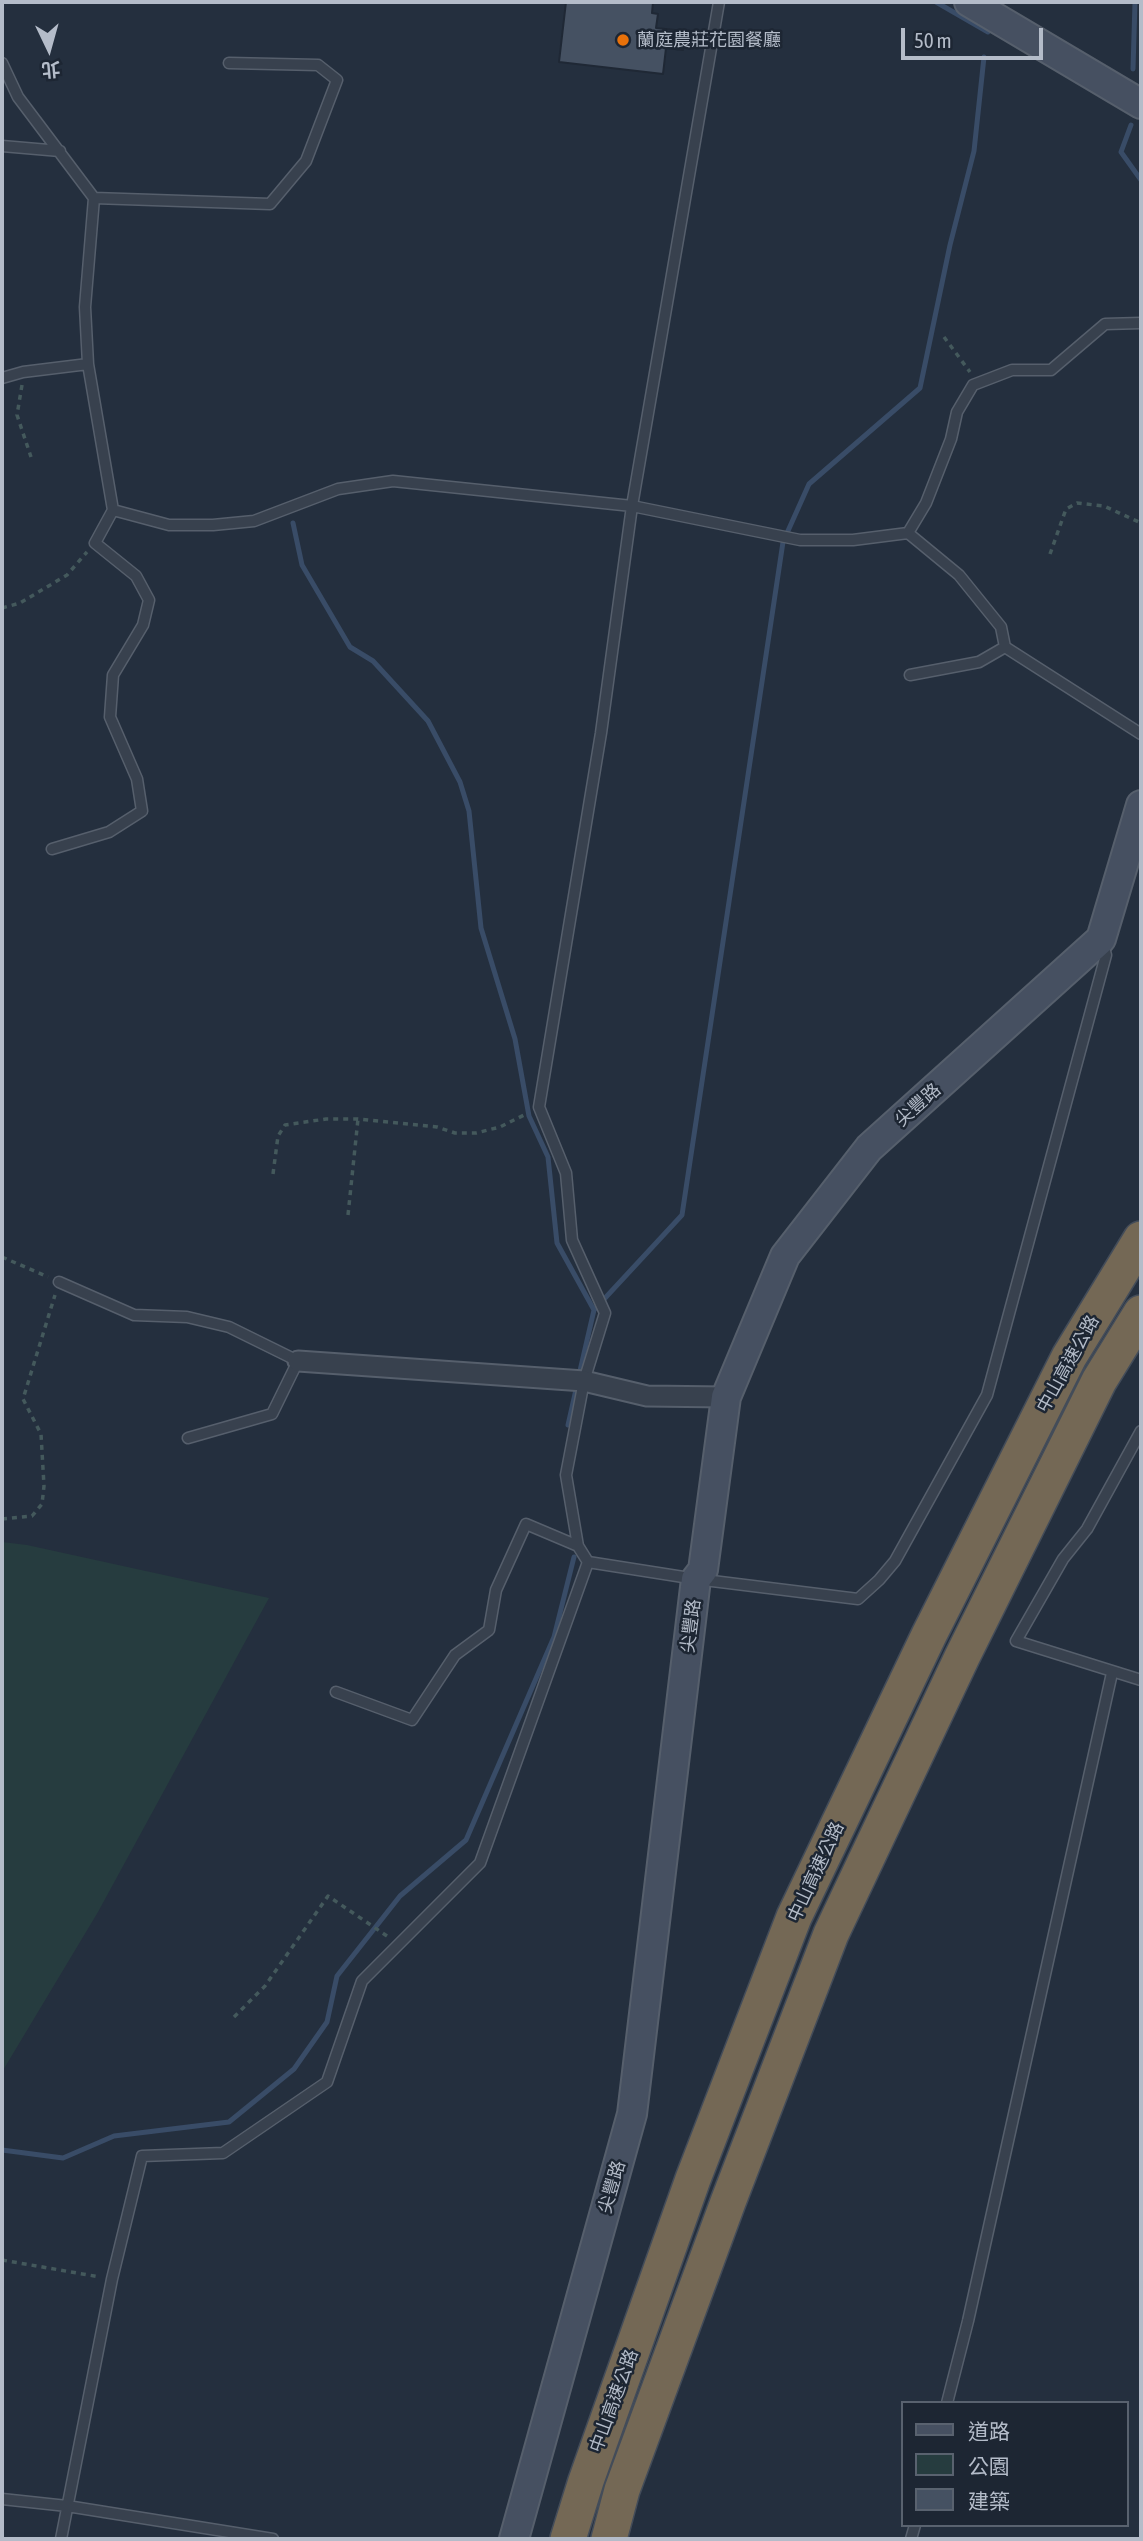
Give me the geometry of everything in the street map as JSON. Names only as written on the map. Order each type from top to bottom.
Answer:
[{"type":"highway","name":"中山高速公路","points":[[568,2539],[693,2179],[794,1917],[929,1635],[1069,1357],[1141,1239]]},
{"type":"highway","name":"中山高速公路","points":[[608,2539],[622,2490],[728,2202],[831,1934],[956,1670],[1099,1381],[1141,1313]]},
{"type":"street","points":[[969,2],[1141,104]]},
{"type":"street","points":[[1101,939],[1141,806]]},
{"type":"street","name":"尖豐路","points":[[514,2539],[632,2114],[696,1579],[703,1570],[726,1397],[785,1256],[869,1148],[1101,939]]},
{"type":"street","points":[[298,1361],[575,1381],[646,1396],[726,1397]]},
{"type":"lane","points":[[719,2],[632,506],[601,733],[539,1107],[566,1173],[572,1240],[605,1313],[575,1381],[566,1475],[578,1546],[588,1562],[696,1579],[858,1599],[895,1561],[987,1395],[1106,955],[1101,939]]},
{"type":"lane","points":[[2,63],[18,97],[94,198],[85,307],[88,365],[113,510],[95,542],[136,576],[149,600],[143,625],[113,675],[110,717],[137,779],[142,811],[109,832],[52,849]]},
{"type":"lane","points":[[94,198],[270,204],[306,161],[337,80],[318,65],[229,63]]},
{"type":"lane","points":[[2,146],[60,151]]},
{"type":"lane","points":[[908,533],[926,503],[951,439],[957,412],[973,385],[1012,370],[1051,370],[1105,324],[1141,323]]},
{"type":"lane","points":[[2,378],[23,372],[88,365]]},
{"type":"lane","points":[[113,510],[169,525],[254,521],[338,489],[393,481],[632,506],[800,540],[853,540],[908,533],[959,575],[1001,627],[1005,648],[1141,734]]},
{"type":"lane","points":[[910,675],[979,662],[1005,648]]},
{"type":"lane","points":[[58,1282],[134,1315],[187,1317],[229,1327],[298,1361],[272,1414],[188,1438]]},
{"type":"lane","points":[[1141,1432],[1087,1529],[1063,1559],[1016,1641],[1141,1680]]},
{"type":"lane","points":[[336,1692],[412,1720],[455,1655],[489,1630],[496,1590],[526,1524],[578,1546]]},
{"type":"lane","points":[[61,2539],[112,2279],[142,2156],[223,2153],[327,2082],[362,1981],[480,1863],[588,1562]]},
{"type":"lane","points":[[948,2401],[968,2321],[1112,1673]]},
{"type":"lane","points":[[2,2499],[273,2539]]},
{"type":"path","points":[[944,337],[978,383]]},
{"type":"path","points":[[23,372],[17,415],[31,457]]},
{"type":"path","points":[[1050,554],[1066,509],[1077,503],[1104,506],[1141,523]]},
{"type":"path","points":[[2,608],[20,603],[67,575],[95,542]]},
{"type":"path","points":[[273,1174],[278,1136],[285,1125],[326,1119],[358,1119],[437,1127],[455,1133],[476,1133],[500,1127],[539,1107]]},
{"type":"path","points":[[348,1215],[358,1119]]},
{"type":"path","points":[[2,1257],[58,1282],[23,1399],[41,1434],[44,1486],[42,1504],[32,1516],[2,1519]]},
{"type":"path","points":[[234,2017],[265,1986],[328,1896],[382,1933]]},
{"type":"path","points":[[2,2260],[112,2279]]},
{"type":"green space","points":[[2,1542],[27,1545],[269,1598],[98,1912],[2,2072]]},
{"type":"building","name":"蘭庭農莊花園餐廳","points":[[566,2],[653,2],[652,13],[658,14],[656,28],[685,31],[683,50],[666,48],[663,74],[559,62]]},
{"type":"waterway","points":[[936,2],[988,32]]},
{"type":"waterway","points":[[1133,69],[1135,2]]},
{"type":"waterway","points":[[579,1375],[594,1310],[682,1215],[783,542],[809,484],[920,388],[950,245],[974,151],[984,57]]},
{"type":"waterway","points":[[1131,125],[1121,152],[1141,180]]},
{"type":"waterway","points":[[293,523],[302,565],[350,647],[373,661],[428,721],[460,782],[469,811],[481,928],[515,1039],[529,1116],[548,1157],[557,1243],[594,1310]]},
{"type":"waterway","points":[[568,1425],[577,1385]]},
{"type":"waterway","points":[[2,2150],[63,2158],[114,2136],[229,2122],[294,2069],[327,2022],[337,1976],[400,1896],[466,1840],[554,1637],[574,1557]]},
{"type":"place","name":"蘭庭農莊花園餐廳","points":[[623,40]]}]
